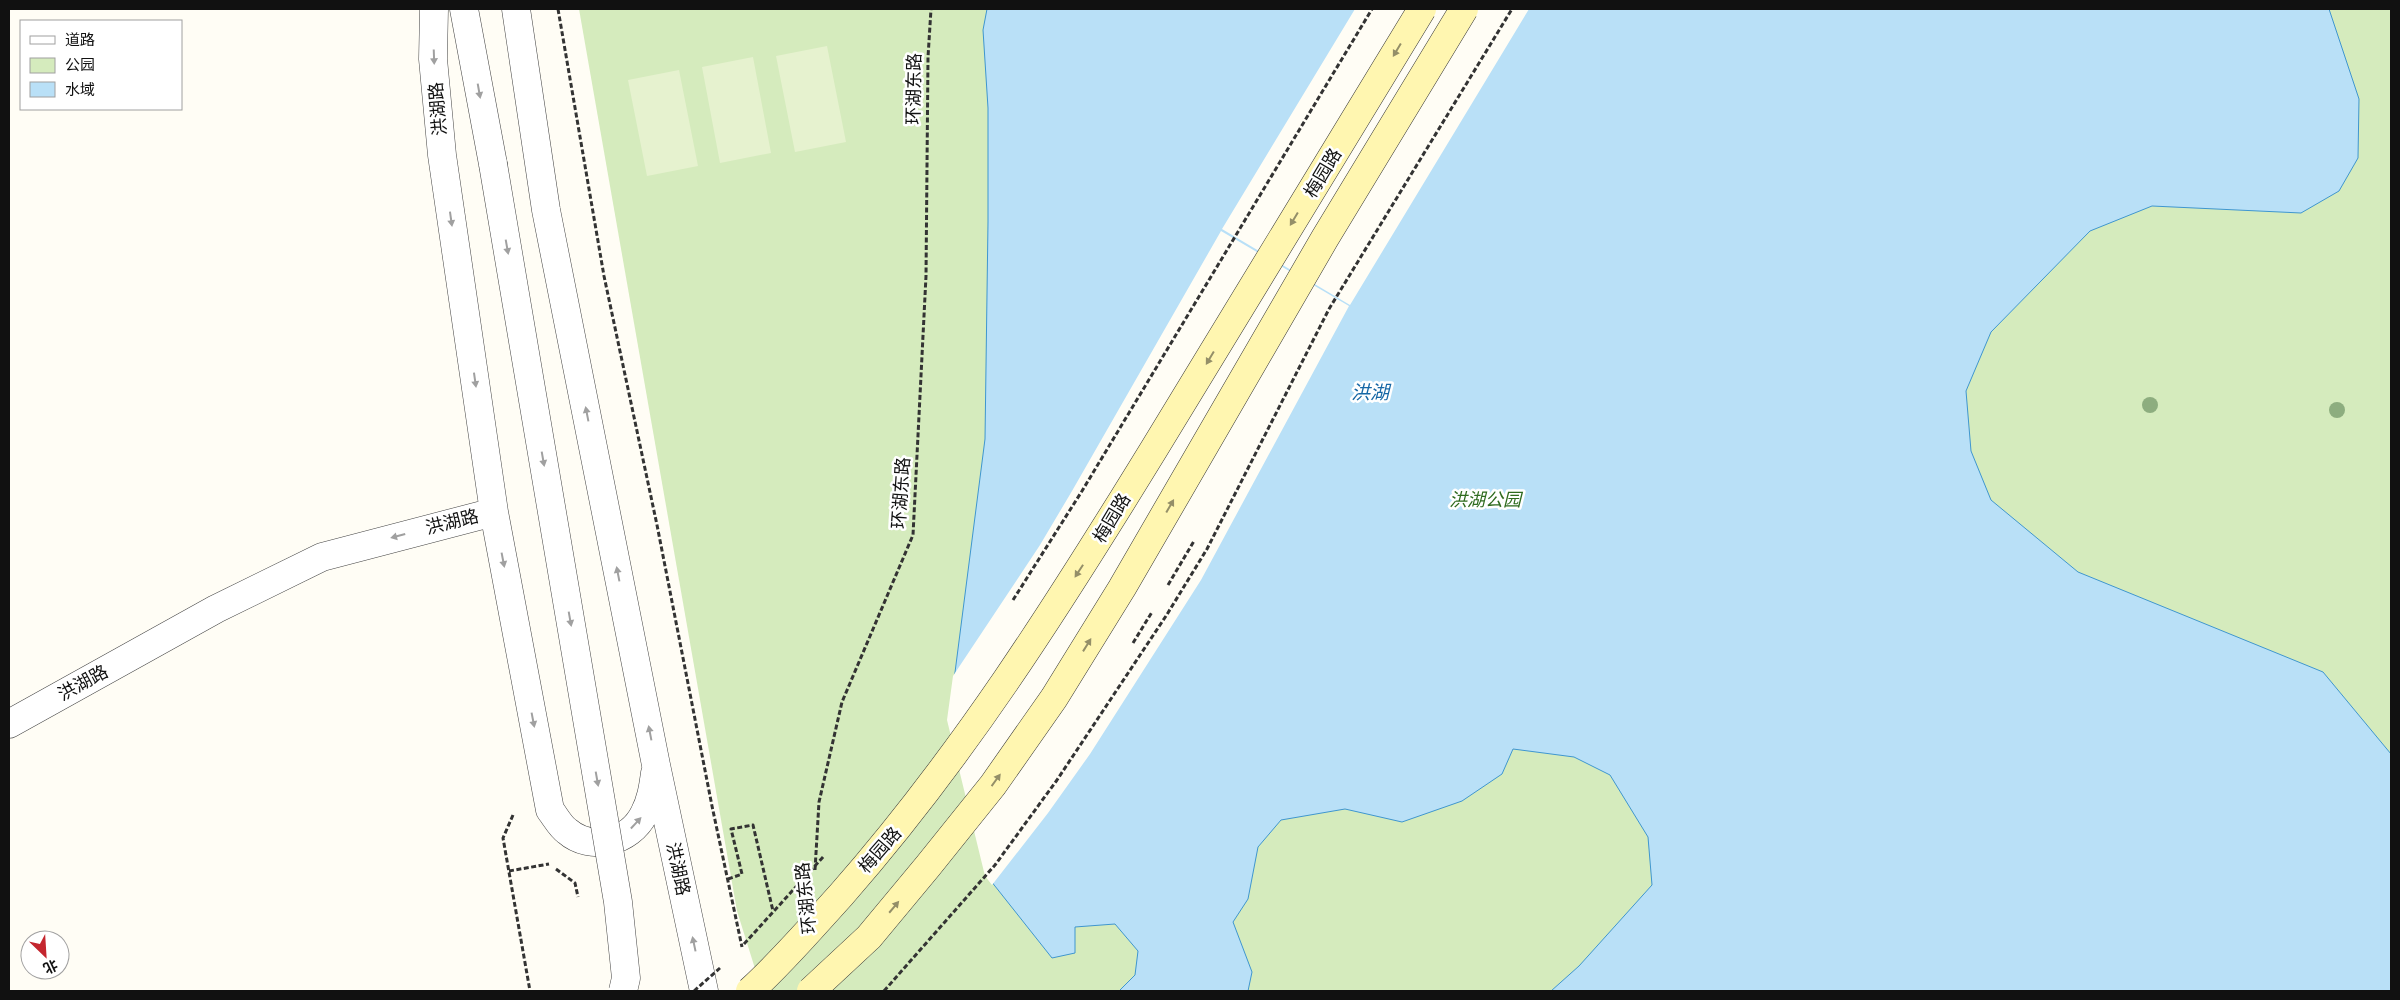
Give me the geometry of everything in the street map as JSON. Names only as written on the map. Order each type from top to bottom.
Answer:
[{"type":"main road","name":"梅园路","points":[[750,991],[784,960],[894,834],[958,752],[1016,669],[1097,542],[1422,9]]},
{"type":"main road","name":"梅园路","points":[[811,991],[869,937],[993,785],[1054,698],[1122,588],[1325,238],[1464,9]]},
{"type":"main road","points":[[826,991],[869,937]]},
{"type":"street","name":"洪湖路","points":[[9,724],[216,609],[322,557],[494,512],[442,155],[433,59],[434,9]]},
{"type":"street","points":[[464,9],[493,164],[618,902],[626,978],[623,991]]},
{"type":"street","name":"洪湖路","points":[[516,9],[546,210],[656,765],[704,991]]},
{"type":"street","points":[[494,512],[550,810],[567,831],[582,840],[600,844],[616,839],[630,830],[643,816],[652,794],[656,765]]},
{"type":"path","points":[[558,9],[604,276],[657,525],[742,949],[773,911],[830,848]]},
{"type":"path","name":"环湖东路","points":[[816,872],[814,862],[820,802],[842,702],[913,535],[926,276],[928,57],[931,9]]},
{"type":"path","points":[[1010,605],[1082,491],[1372,9]]},
{"type":"path","points":[[884,991],[995,865],[1057,780],[1166,616],[1207,549],[1329,309],[1512,9]]},
{"type":"path","points":[[728,879],[742,874],[731,829],[753,825],[773,911]]},
{"type":"path","points":[[502,838],[530,991]]},
{"type":"path","points":[[509,871],[547,863],[576,883],[579,901]]},
{"type":"path","points":[[694,991],[727,963]]},
{"type":"green space","name":"洪湖","points":[[579,9],[2391,9],[2391,991],[762,991],[737,911]]},
{"type":"green space","points":[[827,46],[846,142],[795,152],[776,56]]},
{"type":"green space","points":[[753,57],[771,153],[720,163],[702,67]]},
{"type":"green space","points":[[679,70],[698,166],[647,176],[628,80]]},
{"type":"water","name":"洪湖","points":[[987,9],[2329,9],[2359,99],[2358,158],[2339,191],[2301,213],[2152,206],[2090,231],[1991,332],[1966,391],[1971,451],[1991,500],[2078,572],[2323,672],[2391,754],[2391,991],[1551,991],[1579,966],[1652,885],[1648,837],[1610,775],[1574,757],[1513,749],[1502,774],[1462,801],[1402,822],[1345,809],[1281,820],[1258,847],[1248,899],[1233,922],[1252,972],[1248,991],[1119,991],[1135,975],[1138,951],[1115,924],[1075,927],[1075,953],[1052,958],[987,876],[949,719],[985,439],[988,108],[983,30]]},
{"type":"pier","points":[[1355,9],[1529,9],[1350,305],[1222,229]]},
{"type":"pier","points":[[1221,231],[1349,306],[1201,580],[1090,754],[1048,813],[992,885],[985,876],[947,720],[953,676],[1040,545]]},
{"type":"park label","name":"洪湖公园","points":[[1485,500]]}]
